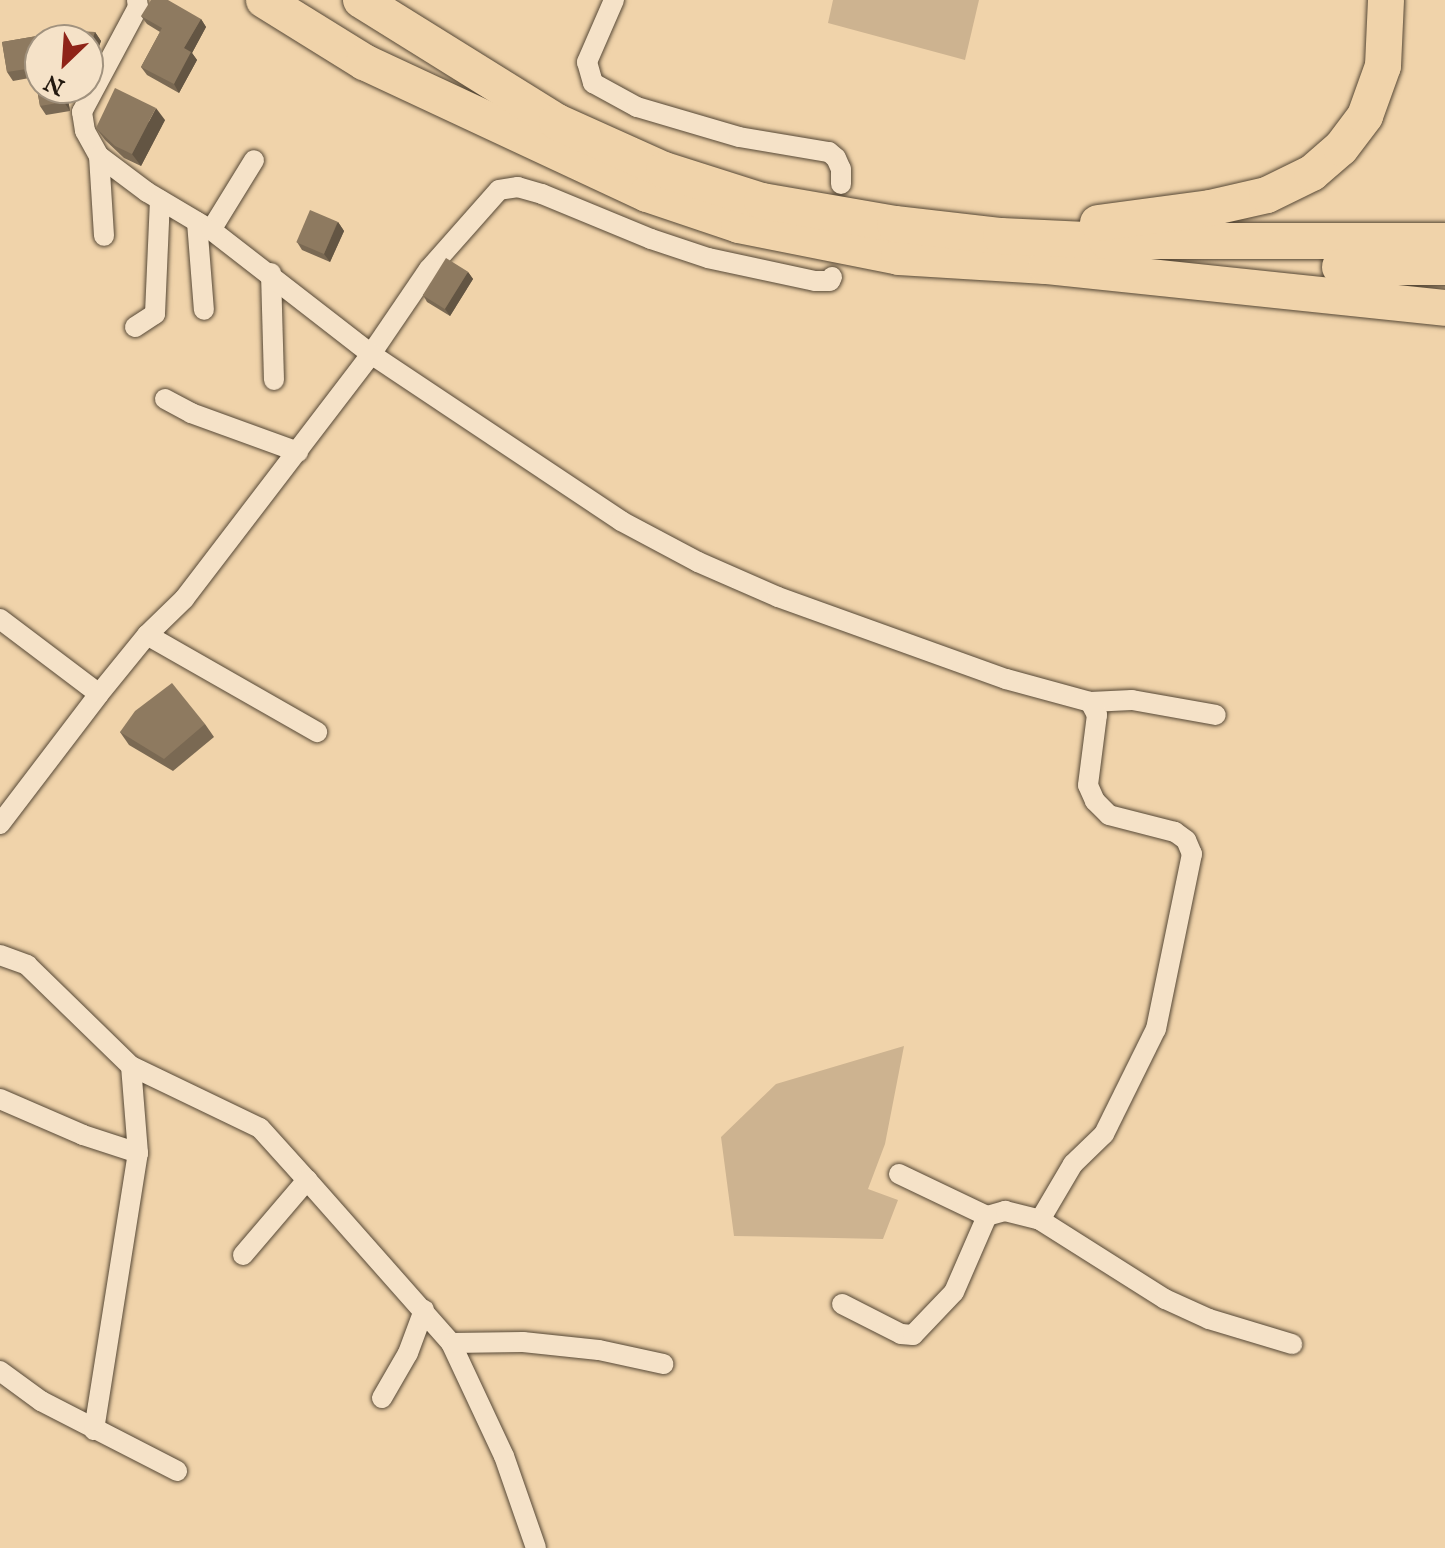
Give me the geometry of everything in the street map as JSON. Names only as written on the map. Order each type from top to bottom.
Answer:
[{"type":"highway","points":[[264,0],[364,62],[660,198],[739,225],[899,257],[1046,266],[1445,308]]},
{"type":"highway","points":[[361,0],[557,122],[664,170],[762,201],[895,224],[1001,236],[1138,242],[1445,241]]},
{"type":"highway","points":[[1001,236],[1210,208],[1267,195],[1312,173],[1341,148],[1365,116],[1383,66],[1386,0]]},
{"type":"highway","points":[[1046,266],[1445,267]]},
{"type":"street","points":[[137,0],[138,7],[82,112],[85,131],[99,156],[271,273],[371,354],[621,521],[698,562],[778,597],[1006,679],[1090,702],[1132,700],[1216,715]]},
{"type":"street","points":[[614,0],[587,62],[593,83],[637,107],[724,133],[829,152],[841,169],[841,184]]},
{"type":"street","points":[[99,156],[104,236]]},
{"type":"street","points":[[204,310],[204,226],[254,160]]},
{"type":"street","points":[[0,824],[99,694],[147,635],[184,599],[298,452],[429,269],[499,190],[518,187],[542,194],[651,239],[708,258],[815,281],[830,281],[832,277]]},
{"type":"street","points":[[135,327],[155,314],[160,200]]},
{"type":"street","points":[[271,273],[274,380]]},
{"type":"street","points":[[165,399],[206,419],[298,452]]},
{"type":"street","points":[[0,619],[99,694]]},
{"type":"street","points":[[147,635],[264,698],[317,732]]},
{"type":"street","points":[[1040,1220],[1073,1164],[1104,1134],[1156,1029],[1192,854],[1186,840],[1175,832],[1109,815],[1095,801],[1088,785],[1097,715],[1090,702]]},
{"type":"street","points":[[0,955],[27,965],[131,1066],[260,1128],[451,1343],[504,1456],[536,1548]]},
{"type":"street","points":[[94,1430],[138,1153],[131,1066]]},
{"type":"street","points":[[0,1099],[83,1135],[138,1153]]},
{"type":"street","points":[[899,1174],[987,1216],[1005,1211],[1040,1220],[1165,1299],[1209,1319],[1292,1344]]},
{"type":"street","points":[[243,1255],[307,1180]]},
{"type":"street","points":[[842,1304],[901,1334],[913,1335],[954,1292],[987,1216]]},
{"type":"street","points":[[382,1398],[408,1353],[424,1310]]},
{"type":"street","points":[[451,1343],[523,1342],[599,1350],[663,1364]]},
{"type":"street","points":[[0,1371],[41,1401],[177,1471]]},
{"type":"shaded area","points":[[833,0],[979,0],[965,60],[828,23]]},
{"type":"shaded area","points":[[904,1046],[885,1144],[868,1189],[898,1200],[883,1239],[734,1236],[721,1137],[776,1084]]},
{"type":"building","points":[[151,0],[168,0],[201,19],[184,48],[191,52],[174,84],[141,67],[162,28],[141,16]]},
{"type":"building","points":[[24,38],[24,69],[7,72],[2,42]]},
{"type":"building","points":[[115,88],[156,108],[132,154],[115,146],[96,128]]},
{"type":"building","points":[[310,210],[338,222],[324,254],[296,242]]},
{"type":"building","points":[[446,258],[468,272],[445,309],[423,295]]},
{"type":"building","points":[[172,683],[205,724],[164,759],[120,732],[135,711]]}]
